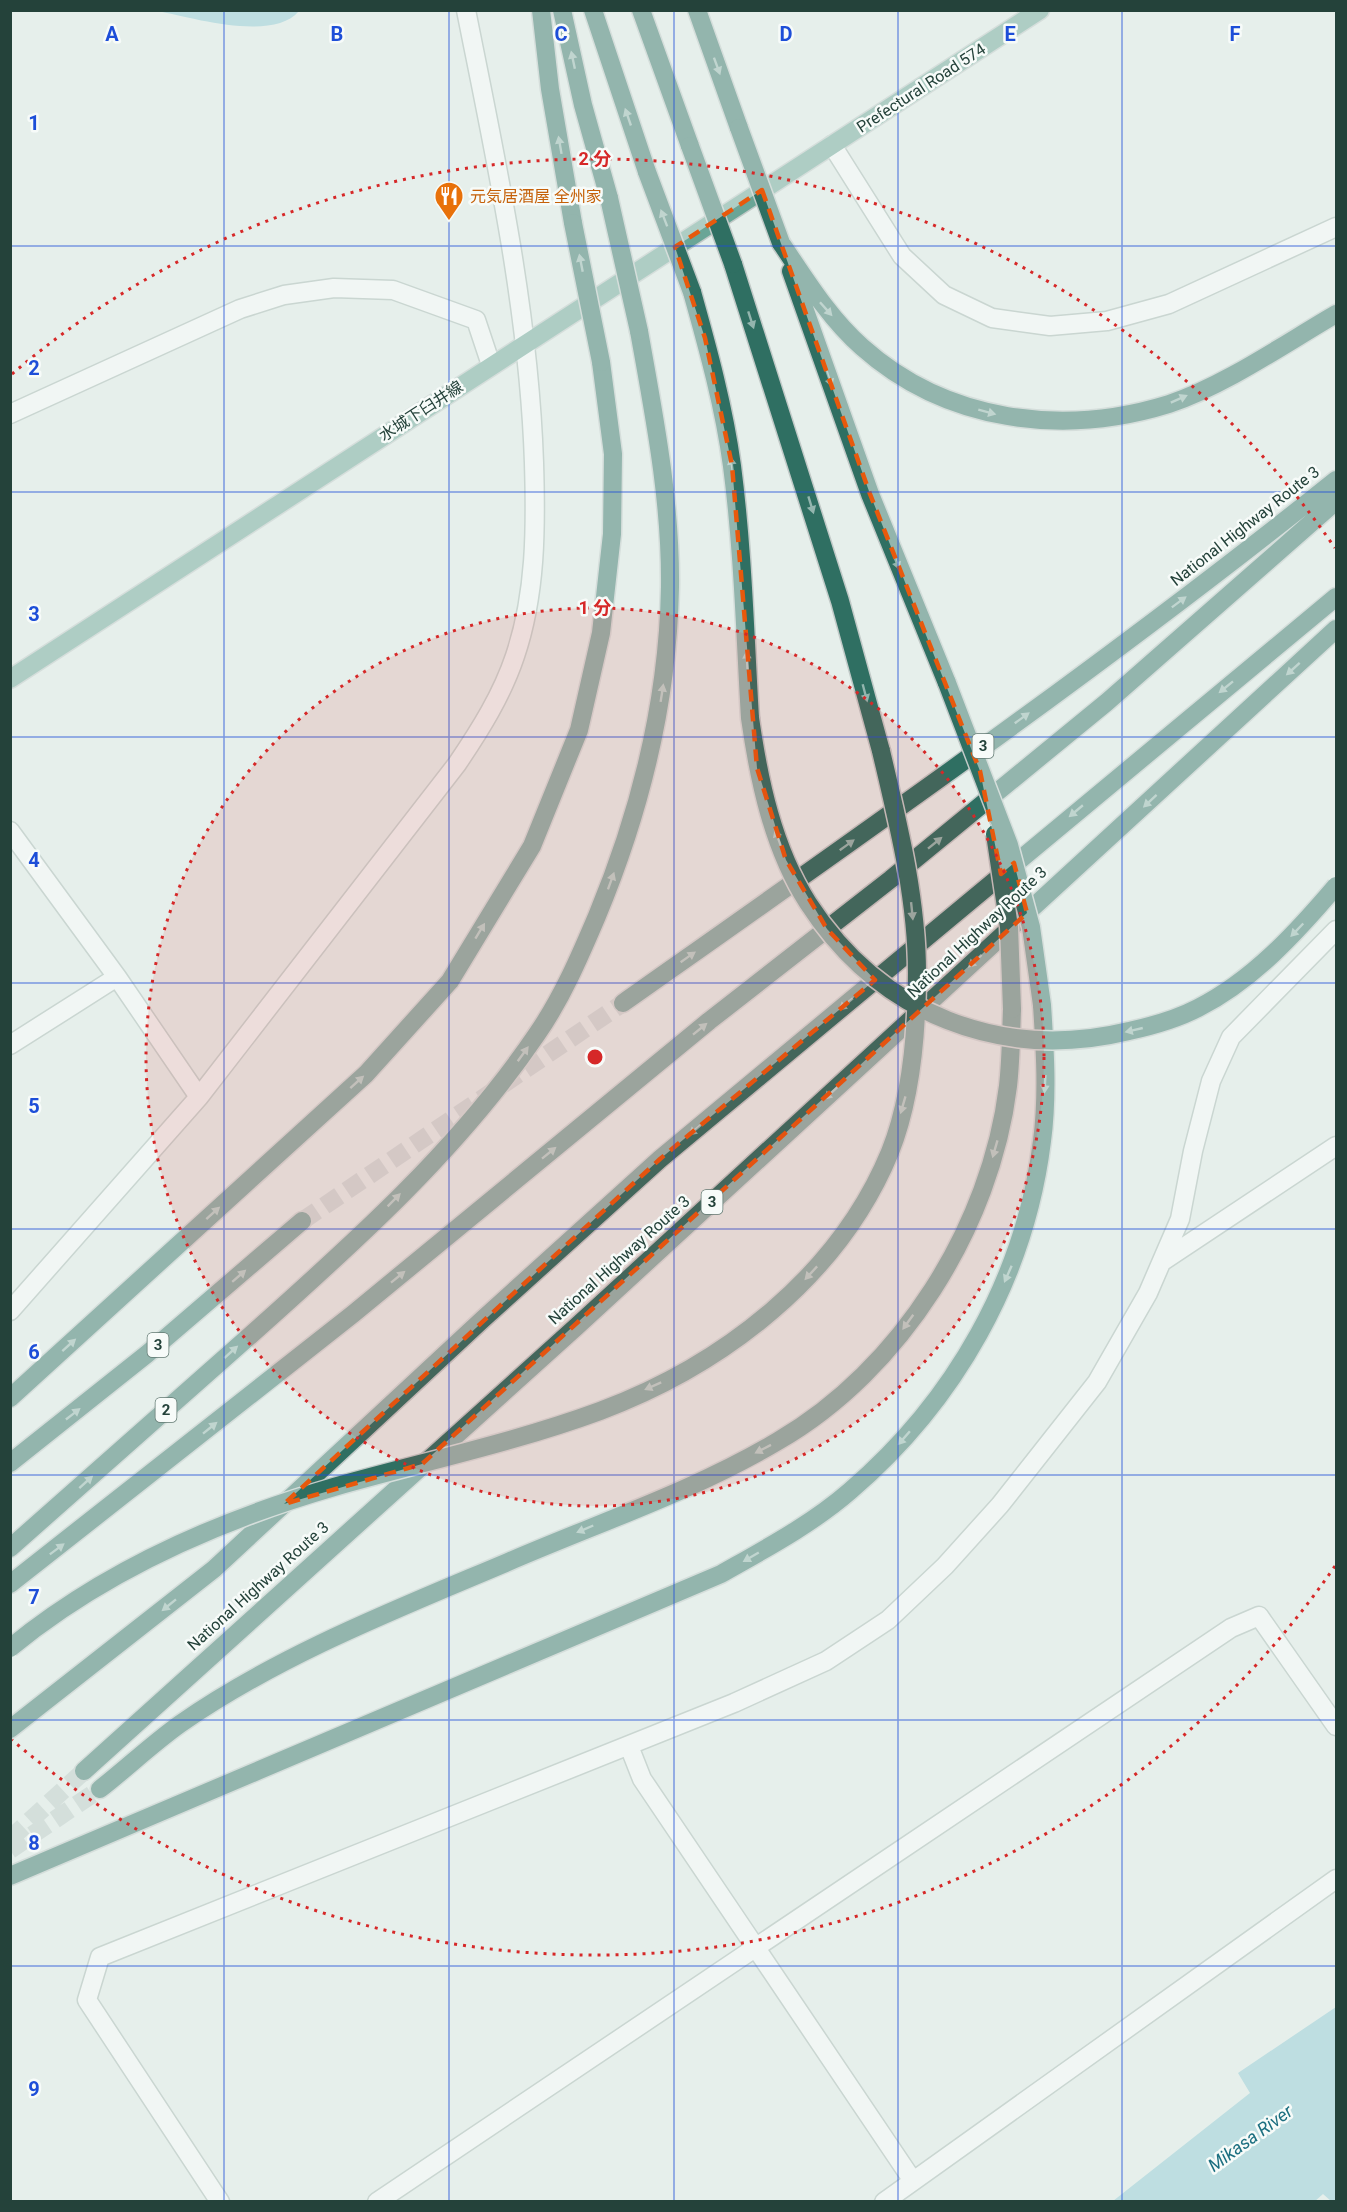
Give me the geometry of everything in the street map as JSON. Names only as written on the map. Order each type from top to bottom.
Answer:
[{"type":"highway","points":[[10,1398],[366,1074],[450,981],[532,846],[579,730],[601,633],[612,534],[613,454],[601,362],[573,224],[550,89],[541,10]]},
{"type":"highway","name":"2","points":[[10,1548],[322,1271],[451,1144],[506,1078],[539,1031],[578,961],[635,816],[655,736],[663,683],[670,586],[668,517],[658,435],[639,331],[609,198],[583,105],[562,10]]},
{"type":"highway","points":[[592,10],[647,172],[692,292],[721,402],[732,465],[739,532],[750,718],[757,768],[786,860],[807,901],[833,938],[868,972],[905,1000],[948,1023],[994,1036],[1050,1042],[1100,1038],[1148,1027],[1197,1009],[1239,983],[1278,950],[1336,886]]},
{"type":"highway","points":[[10,1648],[108,1579],[178,1543],[255,1513],[333,1488],[448,1458],[600,1410],[670,1378],[732,1342],[786,1300],[829,1254],[865,1204],[891,1150],[907,1092],[914,1031],[917,971],[912,908],[902,840],[881,751],[840,601],[733,264],[641,10]]},
{"type":"highway","points":[[10,1876],[721,1574],[789,1535],[849,1492],[897,1447],[939,1398],[979,1335],[1011,1269],[1031,1204],[1042,1140],[1046,1070],[1042,1005],[1031,927],[1009,845],[947,683],[870,494],[697,10]]},
{"type":"highway","points":[[781,243],[821,304],[862,347],[903,378],[950,402],[1001,416],[1056,422],[1109,417],[1170,403],[1222,379],[1336,314]]},
{"type":"highway","name":"National Highway Route 3","points":[[623,1003],[834,854],[1083,673],[1245,553],[1336,480]]},
{"type":"highway","points":[[10,1584],[353,1314],[709,1021],[891,879],[1098,709],[1336,501]]},
{"type":"highway","points":[[10,1729],[214,1569],[483,1319],[660,1159],[1336,597]]},
{"type":"highway","name":"National Highway Route 3","points":[[84,1771],[576,1327],[1336,629]]},
{"type":"highway","points":[[100,1789],[180,1724],[251,1681],[333,1639],[710,1477],[780,1440],[841,1396],[894,1342],[943,1275],[976,1210],[996,1146],[1008,1086],[1012,1009],[1007,915],[998,846],[981,771]]},
{"type":"highway","name":"3","points":[[10,1463],[147,1354],[302,1221]]},
{"type":"main road","name":"Prefectural Road 574","points":[[832,145],[1040,10]]},
{"type":"main road","name":"水城下臼井線","points":[[10,679],[832,145]]},
{"type":"street","points":[[10,1311],[199,1097],[458,764],[489,716],[515,656],[531,591],[536,522],[532,403],[512,236],[466,10]]},
{"type":"street","points":[[832,145],[902,256],[944,296],[992,318],[1050,327],[1107,321],[1169,304],[1336,228]]},
{"type":"street","points":[[10,414],[240,309],[284,295],[334,288],[393,290],[476,320],[491,365]]},
{"type":"street","points":[[10,831],[117,976],[199,1097]]},
{"type":"street","points":[[220,2202],[87,2000],[100,1957],[629,1746],[826,1661],[888,1620],[945,1566],[1000,1505],[1097,1382],[1148,1293],[1180,1219],[1193,1150],[1211,1081],[1231,1037],[1336,930]]},
{"type":"street","points":[[10,1046],[117,976]]},
{"type":"street","points":[[1162,1261],[1336,1146]]},
{"type":"street","points":[[377,2202],[1231,1628],[1259,1616],[1335,1719]]},
{"type":"street","points":[[629,1746],[642,1779],[913,2181]]},
{"type":"street","points":[[884,2202],[1336,1879]]},
{"type":"highlighted area","points":[[762,190],[870,494],[980,771],[1001,874],[1014,863],[1027,913],[422,1464],[284,1504],[660,1159],[875,980],[827,929],[786,860],[757,768],[732,465],[705,338],[675,247]]},
{"type":"water","points":[[299,10],[287,20],[271,25],[252,26],[211,22],[158,11]]},
{"type":"water","name":"Mikasa River","points":[[1336,2007],[1336,2201],[1331,2201],[1323,2194],[1314,2202],[1113,2201],[1250,2093],[1238,2073]]},
{"type":"tunnel","points":[[302,1221],[623,1003]]},
{"type":"tunnel","points":[[10,1839],[84,1771]]},
{"type":"tunnel","points":[[10,1850],[100,1789]]},
{"type":"place","name":"元気居酒屋 全州家","points":[[449,222]]}]
